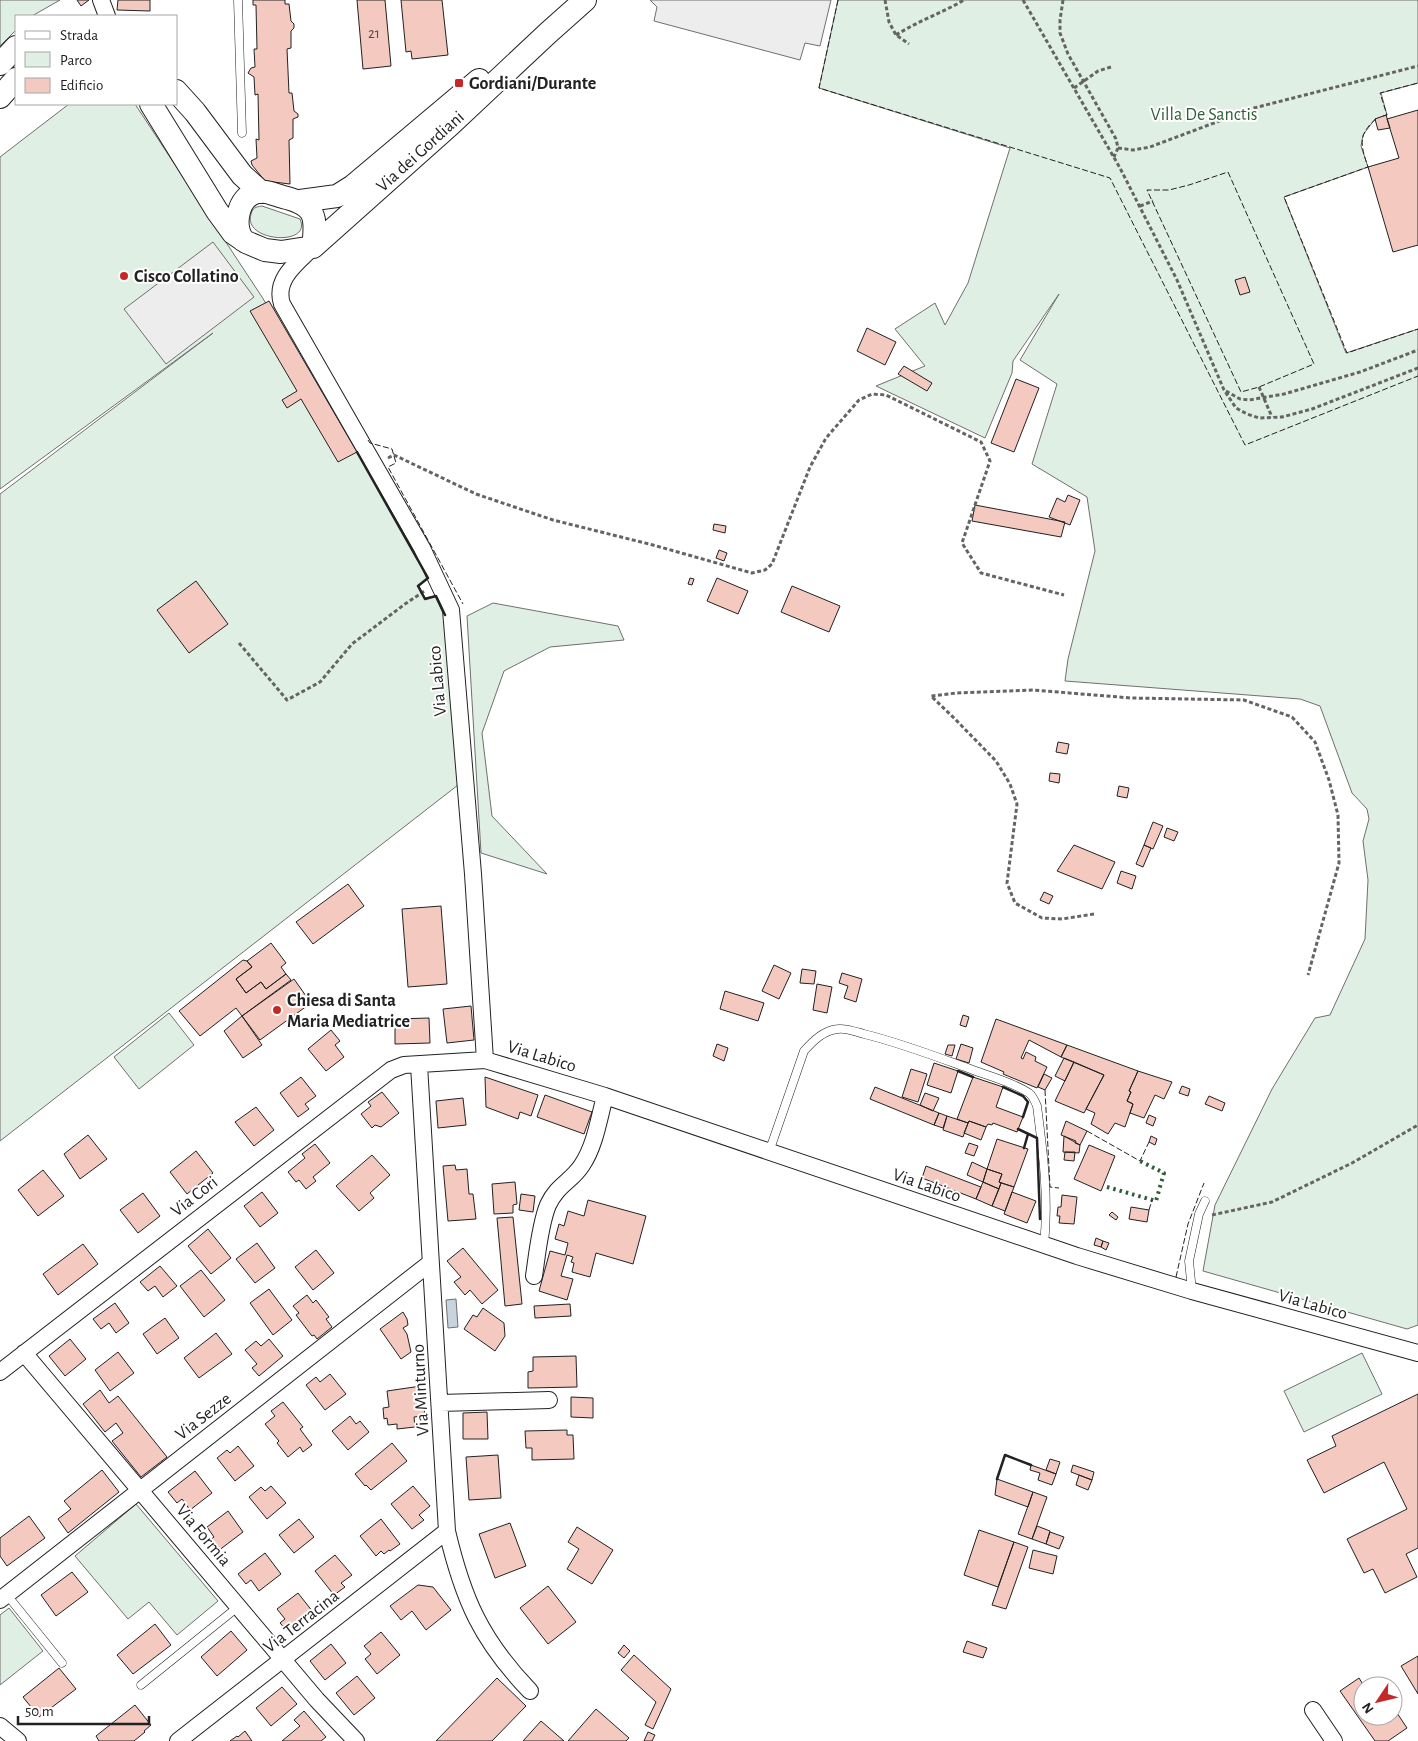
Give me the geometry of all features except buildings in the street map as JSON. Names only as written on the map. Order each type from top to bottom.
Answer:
[{"type":"street","points":[[101,0],[107,15]]},
{"type":"street","name":"Via dei Gordiani","points":[[313,248],[586,0]]},
{"type":"street","name":"Via dei Gordiani","points":[[300,201],[337,196],[353,186],[476,82],[548,33]]},
{"type":"street","points":[[0,64],[15,49]]},
{"type":"street","points":[[0,97],[15,80]]},
{"type":"street","points":[[178,93],[195,112],[242,175],[260,192]]},
{"type":"street","points":[[153,105],[226,225],[243,240],[261,249],[276,252],[313,248],[314,220],[309,209],[300,201],[260,192],[254,193],[247,197],[239,210],[238,229],[243,240]]},
{"type":"street","name":"Via Labico","points":[[313,248],[286,276],[279,289],[280,299],[422,548],[451,610],[474,884],[485,1060],[605,1096],[1044,1245],[1192,1291],[1418,1352]]},
{"type":"street","name":"Via Cori","points":[[0,1372],[391,1070],[401,1066],[419,1064],[485,1060]]},
{"type":"street","name":"Via Minturno","points":[[419,1064],[447,1531],[460,1580],[470,1608],[498,1654],[530,1691]]},
{"type":"street","points":[[534,1276],[547,1207],[554,1193],[585,1161],[605,1096]]},
{"type":"street","name":"Via Sezze","points":[[4,1598],[430,1263]]},
{"type":"street","name":"Via Formia","points":[[24,1353],[324,1708],[356,1741]]},
{"type":"street","points":[[440,1403],[549,1400]]},
{"type":"street","name":"Via Terracina","points":[[178,1741],[447,1531]]},
{"type":"street","points":[[1312,1710],[1334,1741]]},
{"type":"street","points":[[0,1726],[18,1741]]},
{"type":"lane","points":[[238,0],[242,133]]},
{"type":"lane","points":[[769,1152],[804,1051],[814,1040],[823,1034],[839,1028],[896,1043],[1015,1085],[1031,1094],[1037,1106],[1043,1150],[1047,1216],[1044,1245]]},
{"type":"lane","points":[[1192,1291],[1189,1261],[1199,1214],[1205,1201]]},
{"type":"lane","points":[[4,1598],[62,1663]]},
{"type":"lane","points":[[141,1684],[238,1606]]},
{"type":"path","points":[[885,0],[889,22],[896,35],[909,44]]},
{"type":"path","points":[[896,35],[914,24],[948,10],[964,0]]},
{"type":"path","points":[[1023,0],[1114,157],[1140,206],[1177,280],[1224,390],[1236,408],[1259,418],[1312,409],[1418,368]]},
{"type":"path","points":[[1063,0],[1060,33],[1068,54],[1116,139],[1118,148],[1114,157]]},
{"type":"path","points":[[1118,148],[1133,150],[1150,147],[1254,108],[1418,66]]},
{"type":"path","points":[[1074,88],[1098,70],[1111,67]]},
{"type":"path","points":[[1140,206],[1153,201]]},
{"type":"path","points":[[1224,390],[1249,400],[1284,394],[1360,372],[1418,350]]},
{"type":"path","points":[[1259,387],[1272,417]]},
{"type":"path","points":[[374,465],[394,455],[476,494],[553,520],[653,545],[752,573],[765,570],[772,564],[810,468],[826,438],[859,400],[872,394],[886,395],[981,442],[990,461],[962,543],[981,574],[1064,595]]},
{"type":"path","points":[[239,643],[286,700],[320,682],[359,638],[422,592],[440,583]]},
{"type":"path","points":[[1094,914],[1062,919],[1042,918],[1015,903],[1007,883],[1017,804],[1010,784],[996,761],[931,696],[956,693],[1034,690],[1131,698],[1244,700],[1292,717],[1315,742],[1329,780],[1338,815],[1339,863],[1308,975]]},
{"type":"path","points":[[1199,1214],[1214,1215],[1272,1202],[1352,1163],[1418,1125]]},
{"type":"green space","points":[[0,0],[60,0],[34,15],[15,15],[15,31],[0,46]]},
{"type":"green space","name":"Villa De Sanctis","points":[[838,0],[1418,0],[1418,83],[1381,93],[1387,115],[1375,119],[1363,135],[1361,146],[1368,167],[1284,197],[1346,353],[1418,329],[1418,1325],[1407,1329],[1203,1271],[1215,1205],[1272,1089],[1315,1018],[1330,1015],[1365,939],[1368,880],[1363,841],[1369,819],[1367,809],[1352,793],[1320,706],[1300,699],[1065,681],[1068,659],[1095,551],[1087,497],[1032,464],[1057,384],[1020,360],[1059,294],[1013,361],[1012,373],[985,438],[876,386],[925,366],[895,329],[935,303],[945,325],[968,283],[1010,148],[819,88]]},
{"type":"green space","points":[[68,105],[136,105],[262,297],[361,459],[428,578],[419,586],[425,598],[436,596],[446,618],[458,785],[0,1141],[0,494],[213,333],[0,489],[0,157]]},
{"type":"green space","points":[[262,206],[300,219],[301,228],[297,234],[277,238],[257,231],[251,223],[251,214],[255,208]]},
{"type":"green space","points":[[493,603],[618,626],[624,640],[550,647],[504,671],[482,733],[492,816],[547,874],[481,853],[467,616]]},
{"type":"green space","points":[[169,1013],[194,1045],[139,1089],[114,1057]]},
{"type":"green space","points":[[1362,1353],[1382,1394],[1304,1432],[1284,1391]]},
{"type":"green space","points":[[136,1504],[218,1601],[177,1635],[149,1602],[128,1619],[75,1556]]},
{"type":"green space","points":[[9,1608],[43,1651],[0,1685],[0,1615]]},
{"type":"shaded area","points":[[650,0],[831,0],[820,46],[805,43],[800,60],[654,21],[657,7]]},
{"type":"shaded area","points":[[213,242],[254,297],[166,364],[124,309]]},
{"type":"shaded area","points":[[456,1299],[458,1327],[448,1328],[446,1300]]},
{"type":"hedge","points":[[1107,1187],[1156,1201],[1164,1173],[1140,1161]]},
{"type":"fence","points":[[838,0],[819,88],[1110,178],[1245,445],[1418,376]]},
{"type":"fence","points":[[1383,116],[1387,115],[1380,93],[1418,83]]},
{"type":"fence","points":[[1376,119],[1366,130],[1362,141],[1368,167],[1284,197],[1347,353],[1418,329]]},
{"type":"fence","points":[[1228,172],[1314,364],[1259,387],[1241,392],[1147,190],[1169,190],[1228,172]]},
{"type":"fence","points":[[368,440],[370,443],[392,449],[396,463],[388,467],[463,604]]},
{"type":"fence","points":[[1045,1090],[1050,1187],[1059,1188]]},
{"type":"fence","points":[[1087,1131],[1140,1161],[1149,1142]]},
{"type":"fence","points":[[1176,1277],[1188,1224],[1204,1183]]},
{"type":"fence","points":[[1149,1210],[1152,1200]]},
{"type":"wall","points":[[357,452],[428,578],[418,586],[425,599],[436,596],[445,615]]},
{"type":"wall","points":[[958,1071],[973,1077]]},
{"type":"wall","points":[[1003,1087],[1023,1096],[1028,1102],[1023,1117]]},
{"type":"wall","points":[[1018,1129],[1037,1138],[1040,1219]]},
{"type":"wall","points":[[1024,1148],[1028,1134]]},
{"type":"wall","points":[[997,1479],[1005,1455],[1031,1465]]},
{"type":"place","name":"Gordiani/Durante","points":[[459,83]]},
{"type":"place","name":"Cisco Collatino","points":[[124,276]]},
{"type":"place","name":"Chiesa di Santa Maria Mediatrice","points":[[277,1010]]}]
